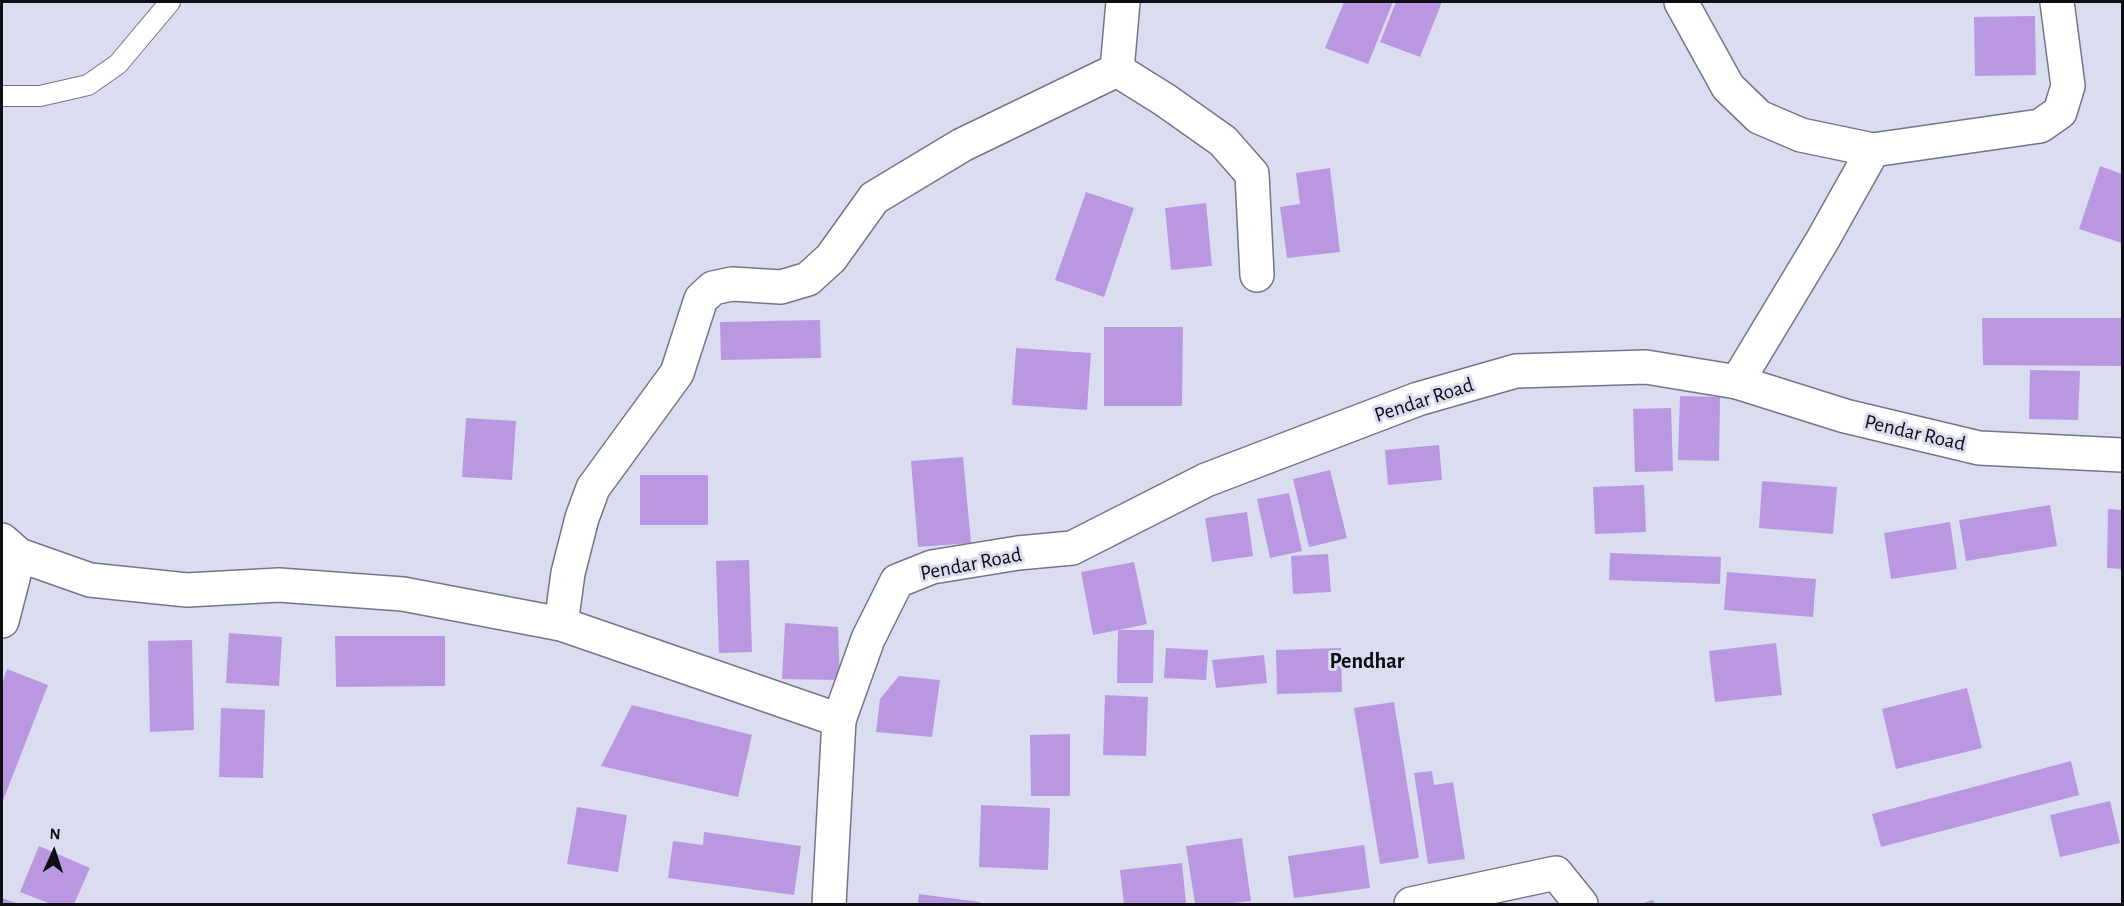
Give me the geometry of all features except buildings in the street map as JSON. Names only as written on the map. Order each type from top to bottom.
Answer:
[{"type":"street","points":[[1117,70],[1123,2]]},
{"type":"street","points":[[1681,2],[1728,87],[1759,117],[1801,135],[1873,150],[2040,126],[2060,112],[2068,87],[2057,2]]},
{"type":"street","points":[[1117,70],[1223,141],[1252,174],[1257,275]]},
{"type":"street","points":[[561,624],[568,573],[582,518],[593,488],[677,373],[701,299],[713,288],[732,284],[781,287],[808,279],[831,258],[874,198],[962,145],[1117,70]]},
{"type":"street","points":[[1737,382],[1822,241],[1873,150]]},
{"type":"street","name":"Pendar Road","points":[[829,904],[839,720],[868,639],[897,581],[932,567],[1018,553],[1072,548],[1206,480],[1418,399],[1516,371],[1646,368],[1737,382],[1845,416],[1979,448],[2122,455]]},
{"type":"street","points":[[2,621],[10,548],[90,580],[187,590],[279,585],[403,594],[561,624],[839,720]]},
{"type":"street","points":[[1411,904],[1556,873],[1581,904]]},
{"type":"lane","points":[[2,96],[40,96],[88,85],[118,64],[170,2]]},
{"type":"district","name":"Pendhar","points":[[1367,661]]}]
